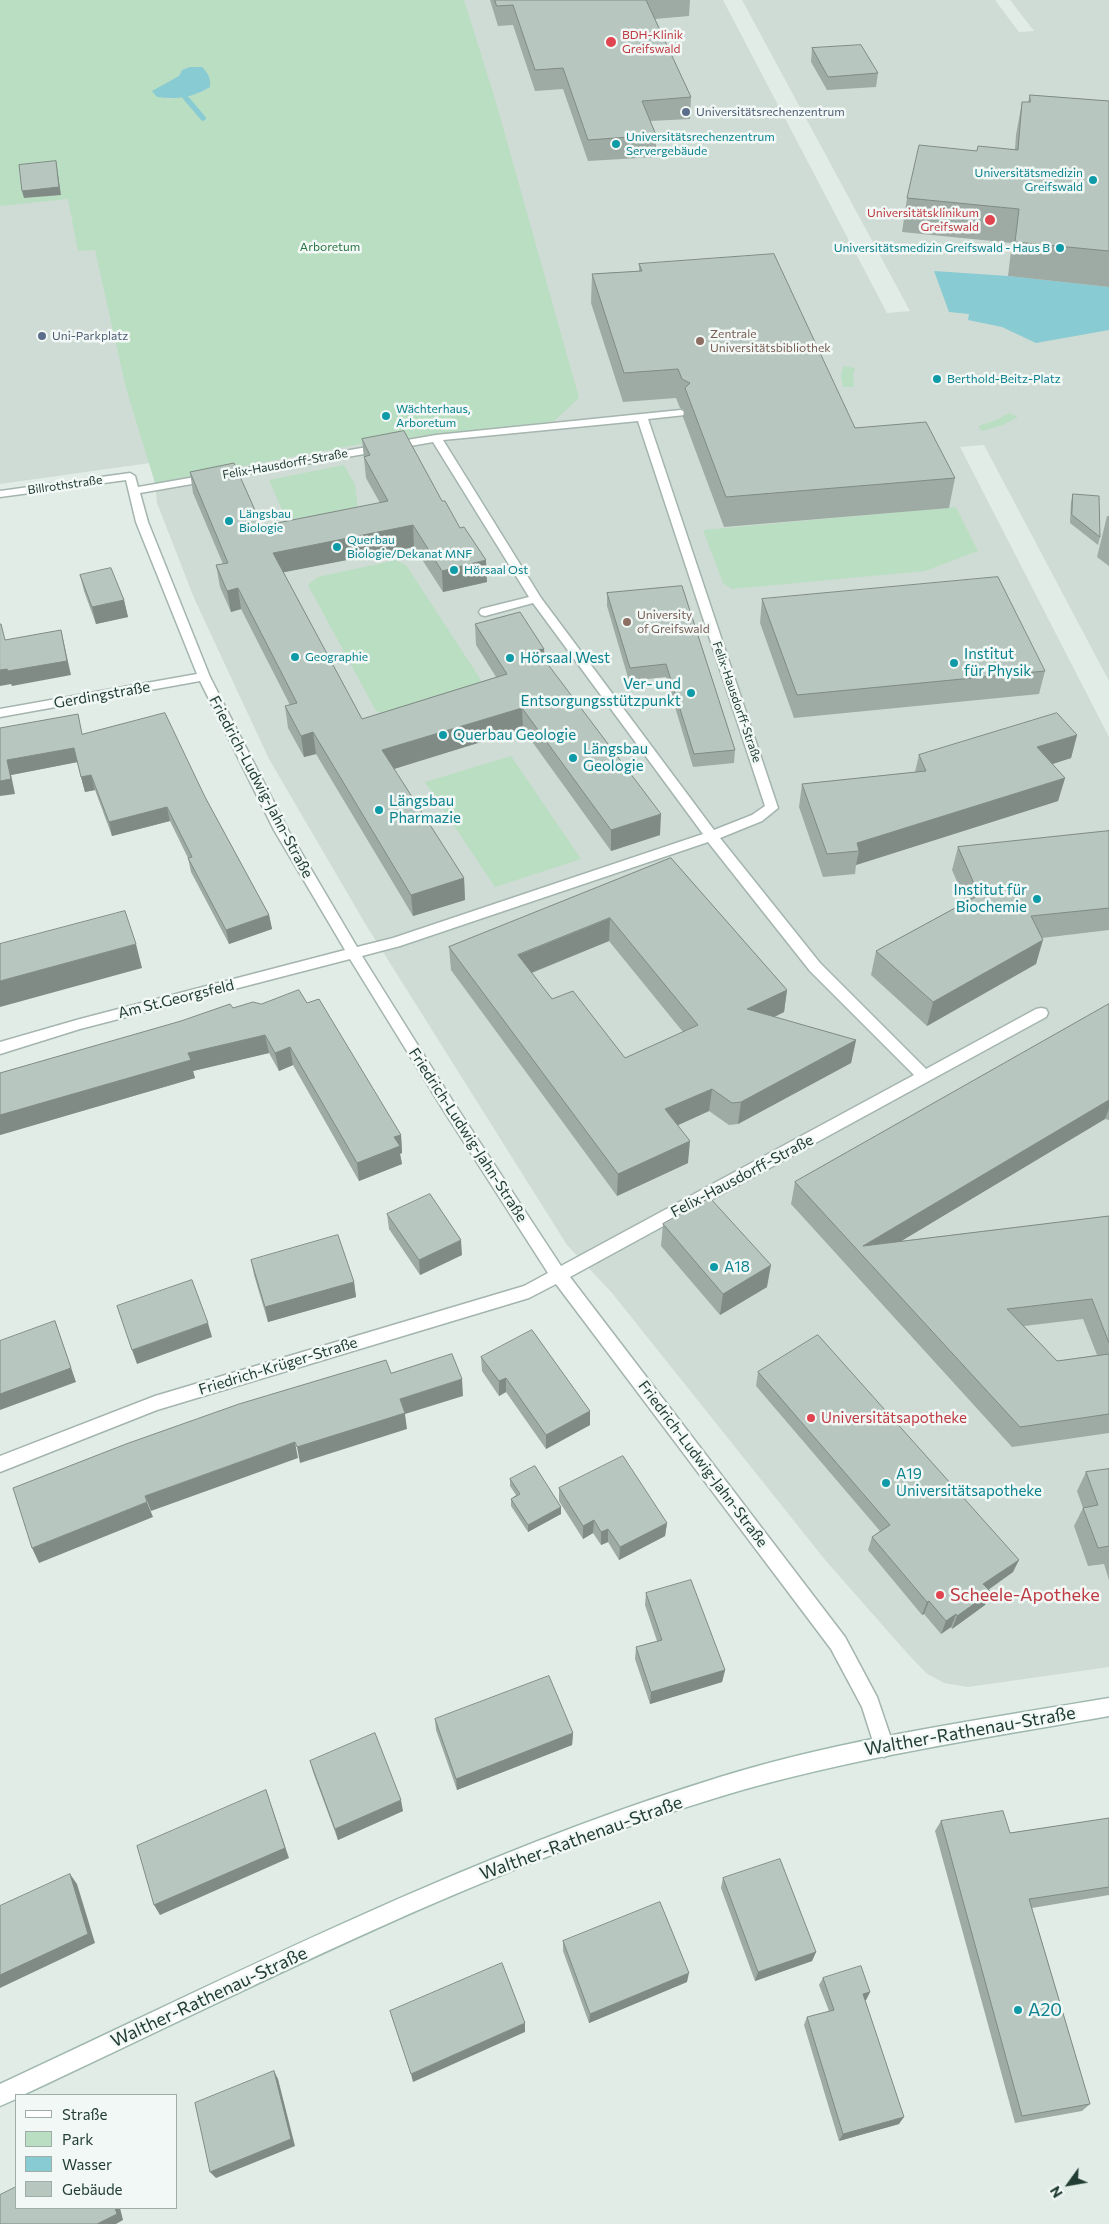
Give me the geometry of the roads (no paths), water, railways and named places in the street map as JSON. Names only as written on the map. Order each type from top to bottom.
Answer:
[{"type":"street","name":"Felix-Hausdorff-Straße","points":[[134,491],[436,438],[681,414]]},
{"type":"street","name":"Felix-Hausdorff-Straße","points":[[354,954],[711,836],[756,818],[772,808],[642,417]]},
{"type":"street","points":[[436,438],[536,599],[711,836],[815,967],[924,1076]]},
{"type":"street","name":"Friedrich-Ludwig-Jahn-Straße","points":[[130,476],[142,522],[204,677],[281,830],[354,954],[447,1104],[558,1274],[838,1643],[870,1704],[884,1747]]},
{"type":"street","name":"Billrothstraße","points":[[0,494],[130,476]]},
{"type":"street","points":[[485,612],[536,599]]},
{"type":"street","name":"Gerdingstraße","points":[[0,713],[204,677]]},
{"type":"street","name":"Am St.Georgsfeld","points":[[0,1048],[80,1024],[354,954]]},
{"type":"street","name":"Felix-Hausdorff-Straße","points":[[558,1274],[768,1163],[1041,1013]]},
{"type":"street","name":"Friedrich-Krüger-Straße","points":[[0,1464],[155,1403],[529,1291],[558,1274]]},
{"type":"street","name":"Walther-Rathenau-Straße","points":[[0,2095],[156,2023],[273,1965],[532,1852],[720,1786],[867,1749],[1109,1707]]},
{"type":"water","points":[[190,67],[202,67],[206,71],[209,76],[210,87],[198,93],[178,98],[157,97],[152,91],[179,76],[182,70]]},
{"type":"water","points":[[934,271],[1008,276],[1109,287],[1109,330],[1036,343],[1002,327],[968,320],[969,314],[949,312]]},
{"type":"waterway","points":[[185,97],[203,118]]},
{"type":"place","name":"BDH-Klinik Greifswald","points":[[611,42]]},
{"type":"place","name":"Universitätsrechenzentrum","points":[[686,112]]},
{"type":"place","name":"Universitätsrechenzentrum Servergebäude","points":[[616,144]]},
{"type":"place","name":"Universitätsmedizin Greifswald","points":[[1093,180]]},
{"type":"place","name":"Universitätsklinikum Greifswald","points":[[990,220]]},
{"type":"place","name":"Universitätsmedizin Greifswald - Haus B","points":[[1060,248]]},
{"type":"place","name":"Uni-Parkplatz","points":[[42,336]]},
{"type":"place","name":"Zentrale Universitätsbibliothek","points":[[700,341]]},
{"type":"place","name":"Berthold-Beitz-Platz","points":[[937,379]]},
{"type":"place","name":"Wächterhaus, Arboretum","points":[[386,416]]},
{"type":"place","name":"Längsbau Biologie","points":[[229,521]]},
{"type":"place","name":"Querbau Biologie/Dekanat MNF","points":[[337,547]]},
{"type":"place","name":"Hörsaal Ost","points":[[454,570]]},
{"type":"place","name":"University of Greifswald","points":[[627,622]]},
{"type":"place","name":"Geographie","points":[[295,657]]},
{"type":"place","name":"Hörsaal West","points":[[510,658]]},
{"type":"place","name":"Institut für Physik","points":[[954,663]]},
{"type":"place","name":"Ver- und Entsorgungsstützpunkt","points":[[691,693]]},
{"type":"place","name":"Querbau Geologie","points":[[443,735]]},
{"type":"place","name":"Längsbau Geologie","points":[[573,758]]},
{"type":"place","name":"Längsbau Pharmazie","points":[[379,810]]},
{"type":"place","name":"Institut für Biochemie","points":[[1037,899]]},
{"type":"place","name":"A18","points":[[714,1267]]},
{"type":"place","name":"Universitätsapotheke","points":[[811,1418]]},
{"type":"place","name":"A19 Universitätsapotheke","points":[[886,1483]]},
{"type":"place","name":"Scheele-Apotheke","points":[[940,1595]]},
{"type":"place","name":"A20","points":[[1018,2010]]},
{"type":"park label","name":"Arboretum","points":[[330,247]]}]
